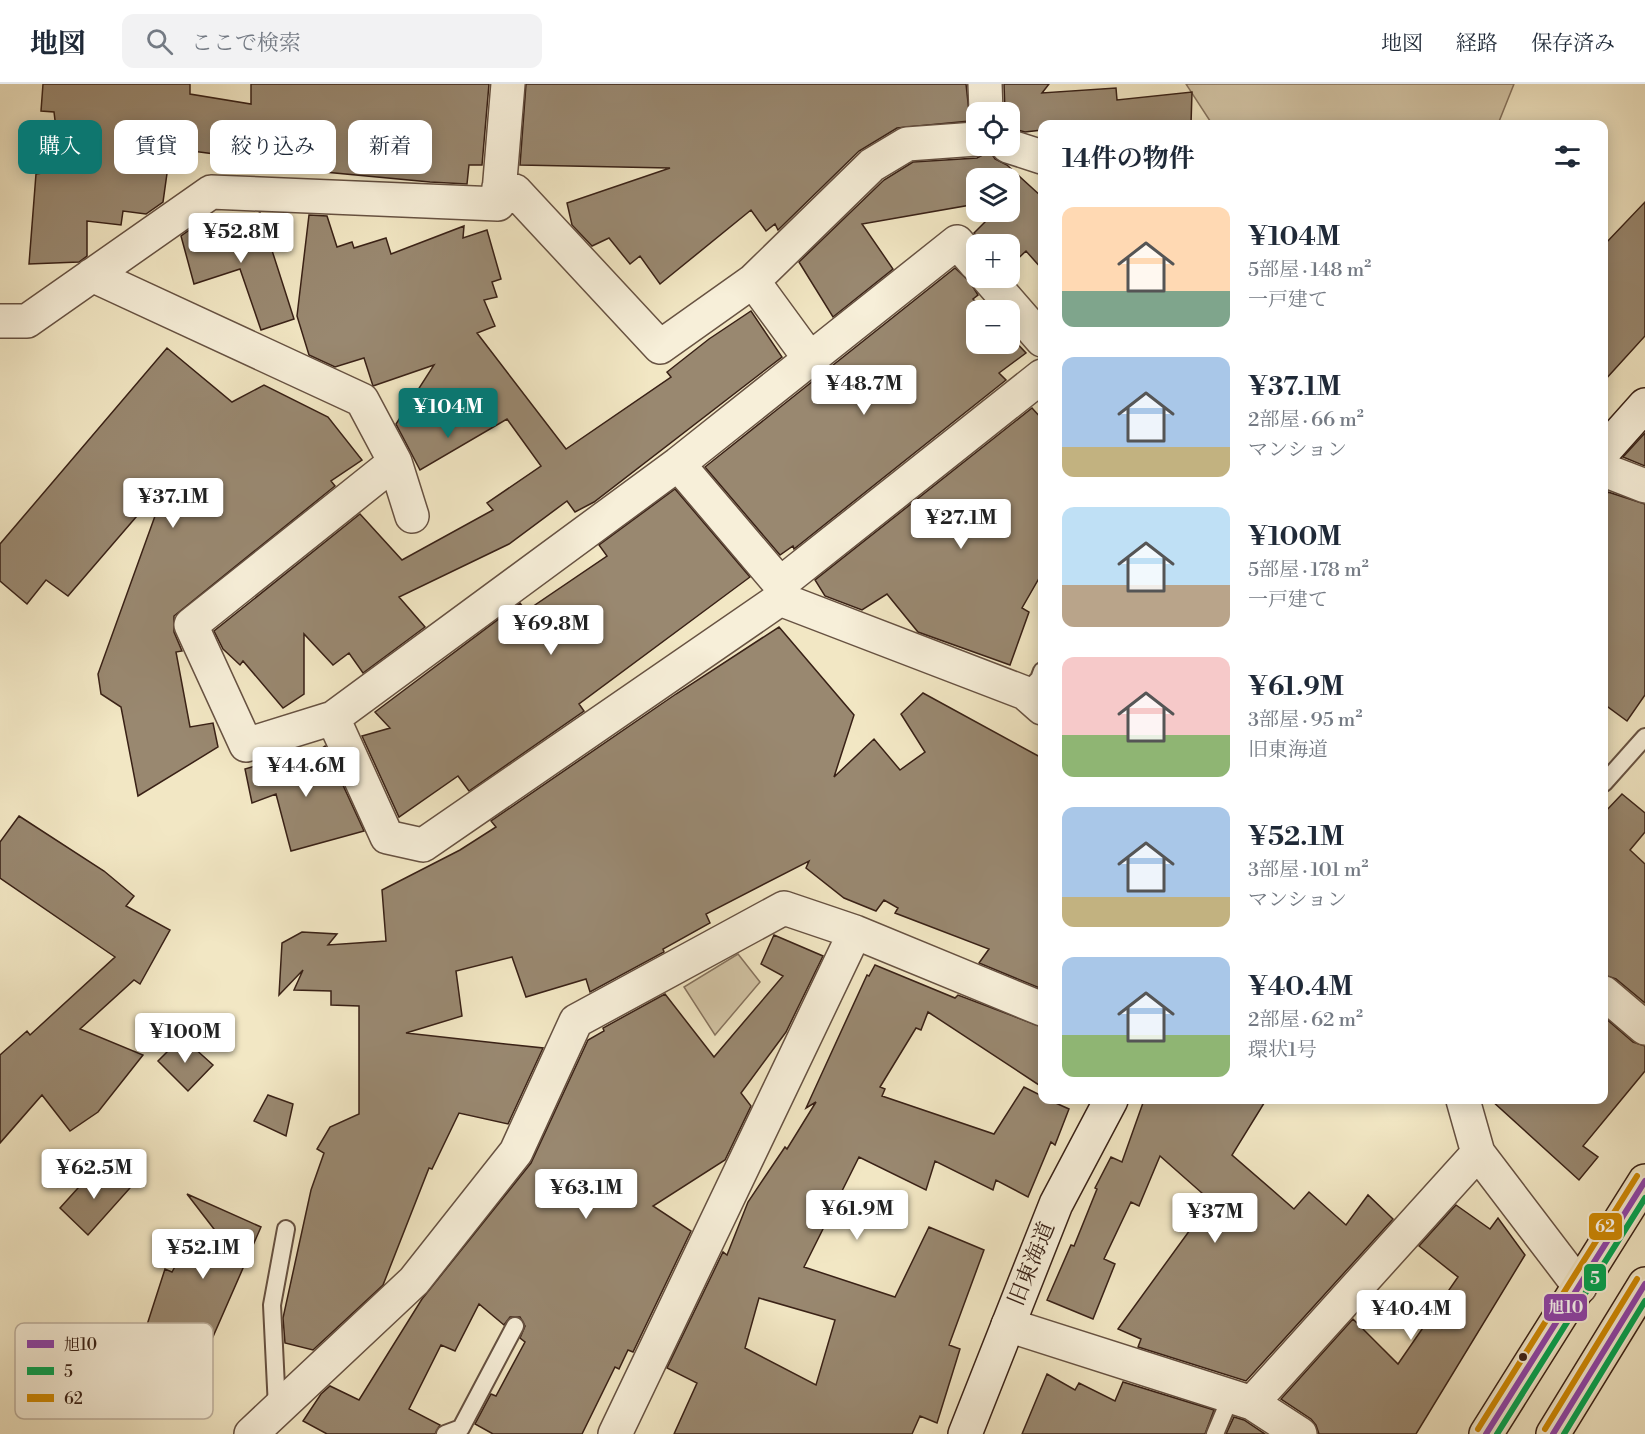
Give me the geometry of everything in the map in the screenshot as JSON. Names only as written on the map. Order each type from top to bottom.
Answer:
[{"type":"main road","points":[[1486,1434],[1645,1180]]},
{"type":"main road","points":[[1553,1434],[1645,1284]]},
{"type":"street","points":[[6,317],[27,321],[210,192],[498,204],[508,84]]},
{"type":"street","points":[[985,84],[986,102]]},
{"type":"street","points":[[499,187],[515,190],[660,347],[753,280],[872,165],[907,144],[966,140]]},
{"type":"street","points":[[1020,150],[1038,156]]},
{"type":"street","points":[[395,462],[191,625],[246,745],[333,718],[449,628],[678,464],[957,242],[966,252]]},
{"type":"street","points":[[92,275],[362,400],[395,462],[412,516]]},
{"type":"street","points":[[753,280],[810,359]]},
{"type":"street","points":[[997,288],[1038,335]]},
{"type":"street","points":[[333,718],[387,837],[423,845],[780,592],[1038,379]]},
{"type":"street","points":[[1608,447],[1645,405]]},
{"type":"street","points":[[678,464],[780,592],[1037,691]]},
{"type":"street","points":[[1608,472],[1645,486]]},
{"type":"street","points":[[251,1434],[414,1281],[516,1152],[576,1021],[784,908],[855,932],[1038,1007]]},
{"type":"street","points":[[615,1434],[855,932]]},
{"type":"street","points":[[1608,996],[1645,1028]]},
{"type":"street","name":"旧東海道","points":[[965,1434],[1056,1204],[1109,1104]]},
{"type":"street","points":[[1464,1104],[1478,1153],[1580,1287]]},
{"type":"street","points":[[1242,1400],[1478,1153]]},
{"type":"street","points":[[1008,1325],[1242,1400],[1300,1434]]},
{"type":"lane","points":[[1608,779],[1645,737]]},
{"type":"lane","points":[[277,1408],[272,1305],[286,1229]]},
{"type":"lane","points":[[445,1434],[461,1428],[515,1326]]},
{"type":"lane","points":[[1215,1434],[1242,1400]]},
{"type":"shaded area","points":[[1186,84],[1514,84],[1500,120],[1209,120]]},
{"type":"shaded area","points":[[738,954],[760,982],[715,1035],[684,987]]},
{"type":"building","points":[[43,84],[190,84],[190,94],[251,104],[251,84],[489,84],[482,165],[469,165],[467,184],[336,173],[336,120],[210,120],[210,153],[198,152],[198,120],[114,120],[114,174],[167,174],[163,202],[146,214],[123,211],[121,225],[87,221],[87,256],[79,262],[29,264],[36,174],[102,174],[102,120],[55,120],[54,112],[41,111]]},
{"type":"building","points":[[526,84],[966,84],[968,102],[966,102],[966,121],[897,128],[859,151],[778,230],[775,224],[766,231],[751,210],[660,284],[640,256],[630,264],[609,238],[592,246],[572,225],[567,203],[670,168],[520,165]]},
{"type":"building","points":[[1004,84],[1049,84],[1042,93],[1116,88],[1117,100],[1192,92],[1191,120],[1038,120],[1038,130],[1020,131],[1020,102],[1005,102]]},
{"type":"building","points":[[993,156],[1010,168],[966,168],[966,206],[862,224],[893,269],[833,317],[799,262],[884,180],[913,162]]},
{"type":"building","points":[[1020,177],[1038,193],[1038,264],[1026,251],[1020,257],[1020,234],[974,233],[985,222],[1020,222]]},
{"type":"building","points":[[1645,202],[1645,336],[1608,377],[1608,241]]},
{"type":"building","points":[[260,213],[294,319],[261,330],[240,269],[194,284],[181,236],[195,226],[208,222],[212,231]]},
{"type":"building","points":[[309,215],[327,216],[337,247],[352,242],[354,248],[386,238],[391,254],[464,226],[463,238],[487,230],[501,279],[492,282],[497,297],[484,300],[495,326],[477,333],[566,449],[671,377],[667,372],[709,339],[751,311],[782,357],[594,502],[575,512],[567,501],[509,544],[399,597],[425,627],[363,673],[349,653],[333,665],[304,634],[304,694],[283,708],[243,661],[240,665],[223,649],[214,631],[360,514],[402,560],[493,510],[487,503],[541,466],[507,419],[420,470],[396,424],[434,365],[373,386],[364,358],[335,367],[309,355],[297,316]]},
{"type":"building","points":[[955,268],[966,278],[966,288],[974,288],[978,295],[974,300],[966,300],[966,354],[1020,354],[1020,347],[1026,353],[999,373],[1006,380],[794,549],[793,546],[780,555],[705,467]]},
{"type":"building","points":[[167,348],[232,402],[264,385],[328,417],[362,460],[331,481],[335,486],[174,616],[174,632],[182,651],[176,652],[190,727],[213,723],[218,747],[138,796],[121,707],[101,694],[98,674],[168,480],[68,596],[46,580],[27,604],[0,581],[0,544]]},
{"type":"building","points":[[1032,408],[1038,415],[1038,580],[1022,608],[1029,612],[1010,665],[918,632],[887,594],[862,610],[825,596],[815,580]]},
{"type":"building","points":[[1645,433],[1645,466],[1623,457]]},
{"type":"building","points":[[675,489],[750,577],[579,704],[584,711],[469,791],[458,776],[399,817],[362,736],[390,728],[375,712],[520,603],[526,611],[607,556],[599,545]]},
{"type":"building","points":[[1608,492],[1645,504],[1645,695],[1627,721],[1608,707]]},
{"type":"building","points":[[779,627],[854,715],[834,777],[874,739],[900,770],[925,752],[901,714],[923,693],[1038,756],[1038,987],[979,963],[989,949],[895,913],[898,908],[884,900],[876,911],[844,898],[806,868],[809,861],[706,914],[710,923],[663,949],[664,952],[590,992],[586,979],[526,997],[512,957],[456,971],[462,1016],[406,1033],[543,1048],[508,1124],[459,1113],[432,1169],[429,1168],[383,1285],[313,1350],[285,1343],[283,1318],[311,1190],[324,1153],[317,1149],[330,1127],[359,1114],[359,1006],[331,1005],[331,991],[294,990],[303,970],[279,995],[282,943],[302,932],[337,934],[328,945],[386,941],[382,890],[460,850],[496,827],[491,821],[676,694]]},
{"type":"building","points":[[325,746],[364,831],[291,851],[276,794],[252,803],[245,769],[304,752],[304,760]]},
{"type":"building","points":[[1622,794],[1645,813],[1645,832],[1630,850],[1645,864],[1645,1003],[1616,979],[1608,976],[1608,809]]},
{"type":"building","points":[[19,816],[104,871],[134,896],[126,906],[170,930],[140,984],[134,980],[80,1029],[143,1055],[98,1112],[70,1131],[42,1095],[0,1143],[0,1055],[27,1031],[30,1035],[115,957],[0,878],[0,842]]},
{"type":"building","points":[[774,935],[823,956],[786,1032],[741,1093],[751,1106],[725,1160],[653,1206],[691,1231],[633,1352],[628,1350],[619,1369],[615,1367],[582,1434],[493,1434],[475,1424],[491,1394],[496,1396],[525,1342],[520,1338],[525,1326],[520,1317],[510,1317],[504,1325],[479,1304],[455,1351],[441,1345],[409,1409],[440,1425],[435,1434],[327,1434],[303,1421],[321,1394],[330,1386],[359,1400],[422,1299],[531,1163],[588,1040],[604,1031],[603,1028],[665,994],[714,1057],[783,976],[761,964]]},
{"type":"building","points":[[875,965],[955,998],[958,995],[1038,1025],[1038,1084],[928,1012],[921,1030],[916,1028],[880,1087],[885,1089],[882,1096],[994,1134],[1024,1087],[1038,1094],[1038,1104],[1058,1104],[1069,1109],[1055,1145],[1051,1142],[1028,1197],[996,1180],[993,1190],[935,1161],[926,1190],[859,1157],[804,1267],[895,1297],[929,1227],[984,1250],[949,1345],[960,1349],[937,1423],[920,1416],[912,1434],[674,1434],[697,1383],[667,1368],[723,1252],[727,1255],[748,1202],[785,1147],[787,1149],[816,1102],[806,1108],[867,975],[869,976]],"holes":[[[759,1298],[835,1320],[816,1385],[745,1348]]]},
{"type":"building","points":[[1608,1020],[1633,1042],[1645,1046],[1645,1071],[1583,1146],[1598,1157],[1579,1180],[1495,1104],[1608,1104]]},
{"type":"building","points":[[182,1037],[213,1065],[188,1091],[158,1061]]},
{"type":"building","points":[[268,1095],[293,1104],[286,1136],[254,1121]]},
{"type":"building","points":[[1143,1104],[1264,1104],[1232,1155],[1294,1209],[1309,1192],[1346,1225],[1368,1195],[1393,1219],[1246,1381],[1138,1347],[1141,1339],[1118,1329],[1211,1201],[1160,1156],[1139,1206],[1131,1202],[1104,1259],[1115,1264],[1093,1319],[1047,1300],[1071,1245],[1074,1246],[1097,1189],[1095,1188],[1111,1157],[1122,1162]]},
{"type":"building","points":[[97,1167],[130,1188],[88,1235],[60,1208]]},
{"type":"building","points":[[187,1194],[261,1227],[213,1337],[213,1323],[148,1323],[165,1269],[172,1272],[195,1230],[234,1255]]},
{"type":"building","points":[[1456,1205],[1490,1229],[1498,1218],[1525,1255],[1416,1434],[1319,1434],[1311,1419],[1281,1399],[1353,1319],[1398,1364],[1458,1277],[1419,1246]]},
{"type":"building","points":[[1047,1374],[1075,1390],[1079,1383],[1115,1401],[1123,1382],[1214,1410],[1205,1434],[1022,1434]]},
{"type":"building","points":[[1234,1417],[1244,1420],[1265,1434],[1226,1434]]},
{"type":"transit line","name":"62","points":[[1478,1429],[1637,1176]]},
{"type":"transit line","name":"旭10","points":[[1486,1434],[1645,1181]]},
{"type":"transit line","name":"5","points":[[1497,1434],[1645,1198]]},
{"type":"transit line","name":"62","points":[[1545,1429],[1637,1279]]},
{"type":"transit line","name":"旭10","points":[[1553,1434],[1645,1284]]},
{"type":"transit line","name":"5","points":[[1564,1434],[1645,1301]]}]
